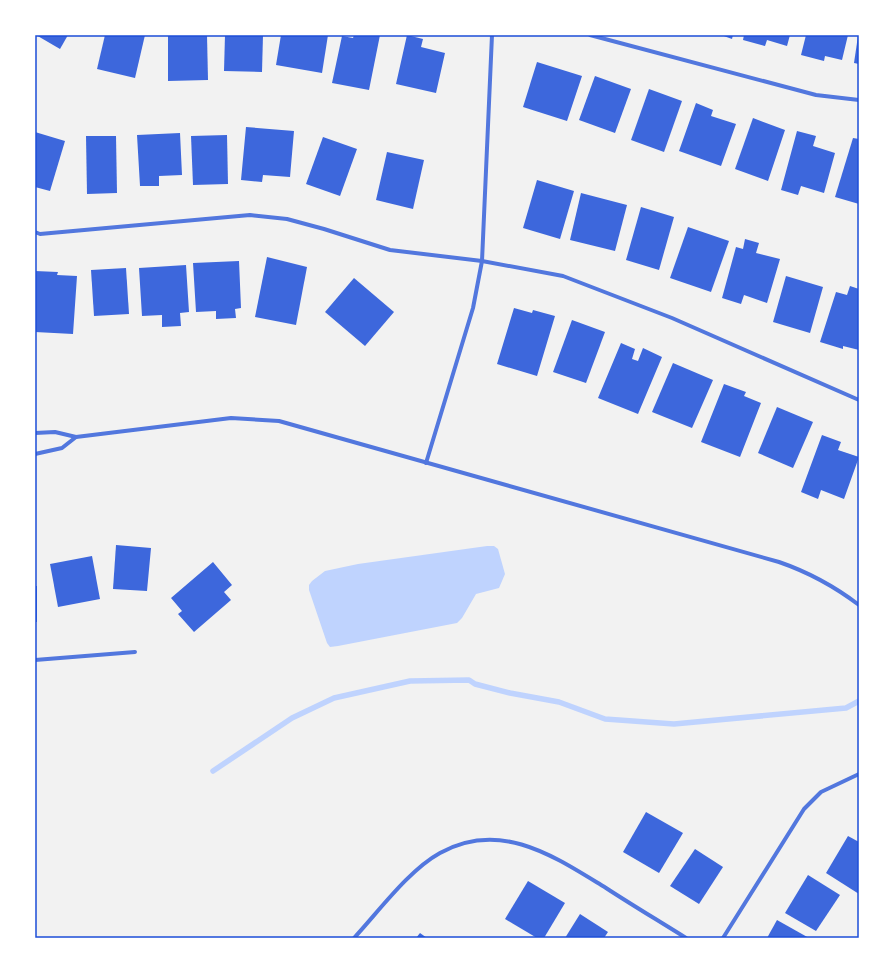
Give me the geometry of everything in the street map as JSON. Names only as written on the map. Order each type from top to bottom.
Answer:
[{"type":"street","points":[[426,463],[474,308],[482,261],[492,35]]},
{"type":"street","points":[[590,35],[816,94],[859,100]]},
{"type":"street","points":[[35,232],[40,234],[95,230],[250,215],[287,219],[390,250],[482,261],[563,276],[672,318],[859,400]]},
{"type":"street","points":[[35,433],[55,432],[76,437],[231,418],[278,422],[779,562],[806,571],[846,595],[859,605]]},
{"type":"street","points":[[35,454],[62,448],[76,437]]},
{"type":"street","points":[[35,660],[135,652]]},
{"type":"street","points":[[723,938],[804,809],[821,792],[859,774]]},
{"type":"street","points":[[354,938],[411,875],[426,862],[441,852],[459,845],[479,841],[497,840],[518,842],[554,856],[686,938]]},
{"type":"water","points":[[494,546],[498,549],[505,574],[499,588],[476,594],[462,618],[457,623],[338,646],[330,647],[327,643],[309,590],[309,585],[312,581],[325,571],[358,564]]},
{"type":"building","points":[[36,35],[68,35],[60,49]]},
{"type":"building","points":[[105,35],[145,35],[135,78],[97,69]]},
{"type":"building","points":[[168,35],[207,35],[208,80],[168,81]]},
{"type":"building","points":[[225,35],[263,35],[262,72],[224,71]]},
{"type":"building","points":[[281,35],[328,35],[322,73],[276,65]]},
{"type":"building","points":[[354,35],[380,35],[369,90],[332,83],[342,36],[353,38]]},
{"type":"building","points":[[407,35],[423,39],[421,47],[445,53],[436,93],[396,84]]},
{"type":"building","points":[[721,35],[733,35],[732,39]]},
{"type":"building","points":[[744,35],[790,35],[787,46],[767,40],[765,46],[743,40]]},
{"type":"building","points":[[806,35],[848,35],[842,60],[825,56],[824,61],[801,55]]},
{"type":"building","points":[[859,36],[859,64],[854,63]]},
{"type":"building","points":[[537,62],[582,76],[567,121],[523,107]]},
{"type":"building","points":[[595,76],[631,89],[615,133],[579,120]]},
{"type":"building","points":[[649,89],[682,101],[664,152],[631,140]]},
{"type":"building","points":[[696,103],[713,110],[711,116],[736,124],[721,166],[679,151]]},
{"type":"building","points":[[753,118],[785,130],[768,181],[735,169]]},
{"type":"building","points":[[246,127],[294,131],[290,177],[263,175],[262,182],[241,180]]},
{"type":"building","points":[[797,131],[816,136],[813,146],[835,153],[824,193],[801,186],[798,195],[781,190]]},
{"type":"building","points":[[35,132],[65,141],[50,191],[35,187]]},
{"type":"building","points":[[180,133],[182,175],[159,176],[159,186],[140,186],[137,135]]},
{"type":"building","points":[[227,135],[228,184],[193,185],[191,136]]},
{"type":"building","points":[[86,136],[116,136],[117,193],[87,194]]},
{"type":"building","points":[[323,137],[357,149],[340,196],[306,184]]},
{"type":"building","points":[[853,138],[859,139],[859,204],[835,197]]},
{"type":"building","points":[[387,152],[424,160],[413,209],[376,200]]},
{"type":"building","points":[[537,180],[574,191],[560,239],[523,228]]},
{"type":"building","points":[[581,193],[627,205],[615,251],[570,240]]},
{"type":"building","points":[[641,207],[674,217],[659,270],[626,260]]},
{"type":"building","points":[[688,227],[729,241],[711,292],[670,278]]},
{"type":"building","points":[[745,239],[759,243],[756,253],[780,259],[767,303],[744,295],[741,304],[722,298],[736,247],[743,249]]},
{"type":"building","points":[[267,257],[307,267],[296,325],[255,317]]},
{"type":"building","points":[[239,261],[241,308],[235,309],[236,318],[216,319],[216,311],[196,312],[193,263]]},
{"type":"building","points":[[186,265],[189,312],[180,313],[181,326],[162,327],[162,315],[142,316],[139,268]]},
{"type":"building","points":[[126,268],[129,314],[94,316],[91,270]]},
{"type":"building","points":[[35,271],[58,272],[57,275],[77,276],[73,334],[35,332]]},
{"type":"building","points":[[786,276],[823,287],[810,333],[773,322]]},
{"type":"building","points":[[354,278],[394,312],[365,346],[325,312]]},
{"type":"building","points":[[850,286],[859,289],[859,350],[843,346],[843,349],[820,342],[836,292],[847,295]]},
{"type":"building","points":[[514,308],[532,313],[533,310],[555,316],[537,376],[497,364]]},
{"type":"building","points":[[572,320],[605,332],[586,383],[553,372]]},
{"type":"building","points":[[621,343],[635,349],[632,359],[638,361],[643,348],[662,357],[638,414],[598,398]]},
{"type":"building","points":[[673,363],[713,380],[692,428],[652,412]]},
{"type":"building","points":[[724,384],[746,392],[744,396],[761,403],[740,457],[701,442]]},
{"type":"building","points":[[777,407],[813,422],[793,468],[758,453]]},
{"type":"building","points":[[822,435],[841,442],[838,450],[859,457],[844,499],[821,490],[818,499],[801,492]]},
{"type":"building","points":[[116,545],[151,548],[147,591],[113,589]]},
{"type":"building","points":[[92,556],[100,599],[58,607],[50,564]]},
{"type":"building","points":[[213,562],[232,585],[224,592],[231,600],[194,632],[178,614],[182,611],[171,598]]},
{"type":"building","points":[[35,586],[37,586],[37,622],[35,622]]},
{"type":"building","points":[[646,812],[683,833],[659,873],[623,852]]},
{"type":"building","points":[[848,836],[859,842],[859,894],[826,873]]},
{"type":"building","points":[[695,849],[723,867],[699,904],[670,886]]},
{"type":"building","points":[[808,875],[840,895],[816,931],[785,913]]},
{"type":"building","points":[[528,881],[565,903],[544,938],[537,938],[505,919]]},
{"type":"building","points":[[580,914],[608,932],[604,938],[565,938]]},
{"type":"building","points":[[777,920],[809,938],[767,938]]},
{"type":"building","points":[[420,933],[427,938],[416,938]]},
{"type":"waterway","points":[[213,771],[292,718],[334,698],[410,681],[469,680],[475,684],[510,693],[559,702],[605,719],[674,724],[846,708],[859,701]]}]
